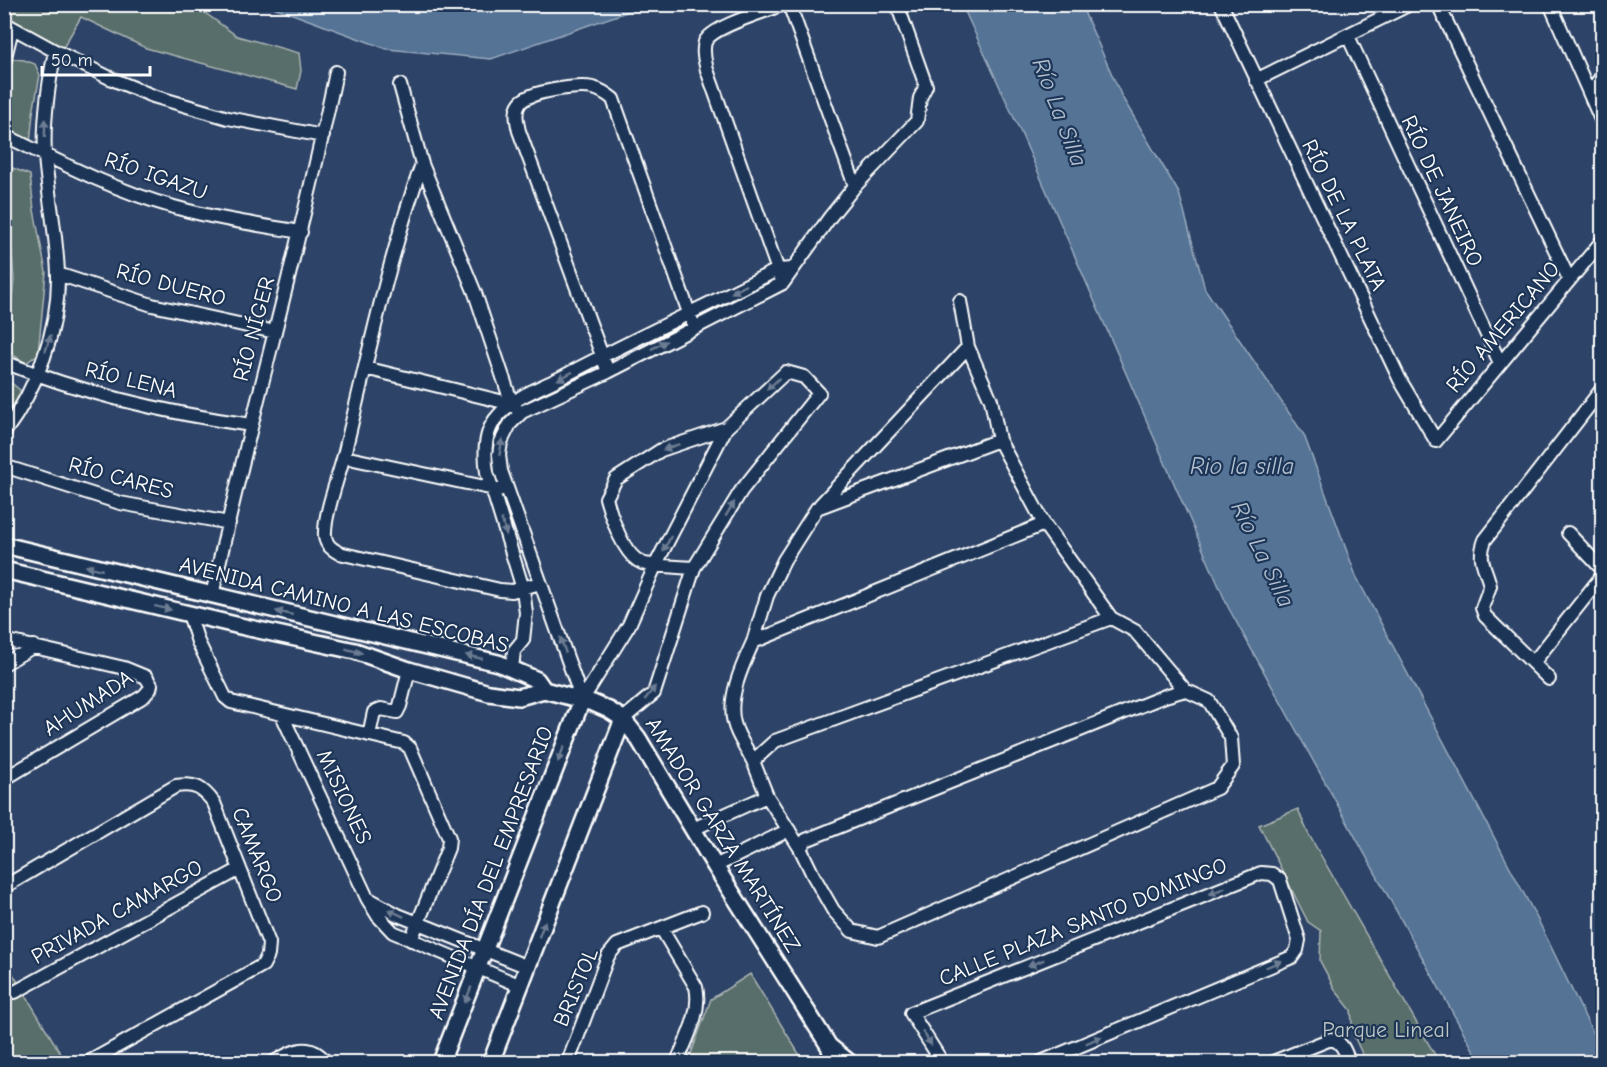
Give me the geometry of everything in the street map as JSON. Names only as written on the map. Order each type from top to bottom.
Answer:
[{"type":"street","points":[[783,283],[703,55],[706,41],[716,30],[787,4],[855,186]]},
{"type":"street","points":[[582,700],[501,471],[499,455],[501,442],[510,424],[522,412],[608,372],[783,283],[855,186],[917,121],[920,98],[926,86],[897,4]]},
{"type":"street","name":"RÍO DE LA PLATA","points":[[1221,4],[1400,380],[1436,441]]},
{"type":"street","points":[[1438,4],[1569,279]]},
{"type":"street","points":[[1550,4],[1602,122]]},
{"type":"street","points":[[1256,80],[1404,6]]},
{"type":"street","points":[[4,61],[8,26],[112,80],[153,96],[228,118],[323,136]]},
{"type":"street","name":"RÍO DE JANEIRO","points":[[1347,36],[1500,363]]},
{"type":"street","points":[[4,433],[23,404],[37,375],[52,329],[58,274],[45,155],[45,113],[55,51]]},
{"type":"street","name":"RÍO NÍGER","points":[[212,596],[251,425],[301,232],[336,72]]},
{"type":"street","points":[[1590,92],[1602,76]]},
{"type":"street","points":[[400,85],[422,164],[475,293],[512,404]]},
{"type":"street","points":[[608,372],[519,131],[516,115],[518,108],[526,98],[540,93],[582,87],[605,92],[613,99],[694,327]]},
{"type":"street","name":"RÍO IGAZU","points":[[4,135],[134,193],[171,206],[207,216],[301,232]]},
{"type":"street","points":[[422,164],[400,229],[365,368],[325,531],[328,545],[333,550],[348,556],[500,590],[512,591],[540,583]]},
{"type":"street","name":"RÍO AMERICANO","points":[[1436,441],[1569,279],[1601,247]]},
{"type":"street","points":[[512,668],[514,651],[522,640],[526,627],[526,613],[523,589],[487,472],[484,453],[488,435],[497,416],[512,404],[601,357],[777,270],[793,269]]},
{"type":"street","points":[[4,270],[4,293]]},
{"type":"street","name":"RÍO DUERO","points":[[58,274],[152,305],[275,332]]},
{"type":"street","points":[[960,301],[968,347],[991,400],[999,440],[1044,524],[1111,618],[1135,631],[1185,690],[1209,701],[1231,738],[1233,766],[1217,788],[878,937],[852,931],[839,917],[813,875],[800,848],[767,796],[734,723],[734,693],[767,596],[780,569],[817,508],[968,347]]},
{"type":"street","name":"RÍO LENA","points":[[4,362],[37,375],[158,409],[251,425]]},
{"type":"street","points":[[365,368],[512,404],[522,412]]},
{"type":"street","points":[[491,1062],[623,718],[654,693],[694,568],[741,491],[819,393],[804,377],[786,372],[726,428],[656,564],[629,625],[582,700]]},
{"type":"street","points":[[1549,679],[1485,616],[1482,608],[1490,586],[1481,563],[1481,551],[1485,540],[1601,396]]},
{"type":"street","points":[[694,568],[643,564],[633,557],[613,525],[606,498],[616,479],[662,450],[726,428]]},
{"type":"street","points":[[817,508],[999,440]]},
{"type":"street","points":[[344,456],[509,492]]},
{"type":"street","name":"RÍO CARES","points":[[4,465],[120,503],[229,523]]},
{"type":"street","points":[[753,642],[1044,524]]},
{"type":"street","points":[[1568,533],[1602,569]]},
{"type":"street","name":"AVENIDA CAMINO A LAS ESCOBAS","points":[[4,545],[512,668],[537,680],[544,690],[519,697],[489,693],[355,651],[4,570]]},
{"type":"street","points":[[57,582],[62,560]]},
{"type":"street","points":[[1533,663],[1602,576]]},
{"type":"street","points":[[189,614],[198,642],[225,697],[231,702],[404,743],[410,748],[449,838],[448,848],[411,940]]},
{"type":"street","points":[[753,761],[775,741],[1111,618]]},
{"type":"street","name":"AHUMADA","points":[[4,640],[140,674],[149,681],[150,689],[144,696],[4,779]]},
{"type":"street","points":[[4,664],[34,646]]},
{"type":"street","points":[[369,735],[374,712],[381,709],[396,712],[400,706],[410,670]]},
{"type":"street","name":"AMADOR GARZA MARTÍNEZ","points":[[544,690],[582,700],[623,718],[638,738],[715,866],[829,1046],[834,1062]]},
{"type":"street","points":[[800,848],[807,840],[1185,690]]},
{"type":"street","name":"AVENIDA DÍA DEL EMPRESARIO","points":[[441,1062],[582,700]]},
{"type":"street","name":"MISIONES","points":[[282,715],[367,898],[378,916],[393,933],[521,986]]},
{"type":"street","name":"CAMARGO","points":[[4,887],[176,786],[188,784],[198,787],[214,803],[269,943],[268,955],[263,965],[89,1062]]},
{"type":"street","points":[[693,829],[767,796]]},
{"type":"street","points":[[715,866],[789,830]]},
{"type":"street","name":"PRIVADA CAMARGO","points":[[15,992],[240,869]]},
{"type":"street","name":"CALLE PLAZA SANTO DOMINGO","points":[[942,1062],[911,1013],[1261,873],[1272,874],[1280,880],[1299,940],[1297,950],[1292,957],[1041,1062]]},
{"type":"street","points":[[367,898],[398,915],[528,967]]},
{"type":"street","name":"BRISTOL","points":[[568,1062],[608,956],[616,945],[702,912]]},
{"type":"street","points":[[661,928],[696,987],[698,996],[698,1008],[677,1062]]},
{"type":"street","points":[[1273,1062],[1331,1039],[1341,1044],[1349,1062]]},
{"type":"street","name":"AMADOR GARZA MARTÍNEZ","points":[[829,1046],[849,1062]]},
{"type":"street","points":[[274,1062],[302,1049],[311,1051],[326,1062]]},
{"type":"green space","points":[[5,4],[194,5],[237,36],[299,53],[301,71],[297,89],[146,48],[81,17],[63,48],[5,14]]},
{"type":"green space","points":[[13,59],[35,64],[40,75],[30,143],[5,131],[5,85]]},
{"type":"green space","points":[[5,165],[30,175],[46,272],[38,354],[26,363],[13,355],[7,339],[14,280]]},
{"type":"green space","points":[[5,380],[20,390],[20,402],[5,422]]},
{"type":"green space","name":"Parque Lineal","points":[[1298,809],[1308,833],[1439,1062],[1366,1062],[1353,1034],[1351,1010],[1336,991],[1320,961],[1321,931],[1308,922],[1259,825]]},
{"type":"green space","points":[[4,959],[64,1059],[59,1062],[5,1062]]},
{"type":"green space","points":[[750,974],[804,1062],[688,1062],[711,999]]},
{"type":"water","points":[[647,4],[491,59],[387,49],[268,5]]},
{"type":"water","name":"Rio la silla","points":[[962,5],[1081,5],[1122,97],[1179,193],[1205,289],[1304,435],[1356,576],[1540,924],[1602,1052],[1602,1062],[1480,1062],[1228,607],[1021,133]]},
{"type":"water label","name":"Río La Silla","points":[[1060,112]]},
{"type":"water label","name":"Río La Silla","points":[[1263,554]]}]
